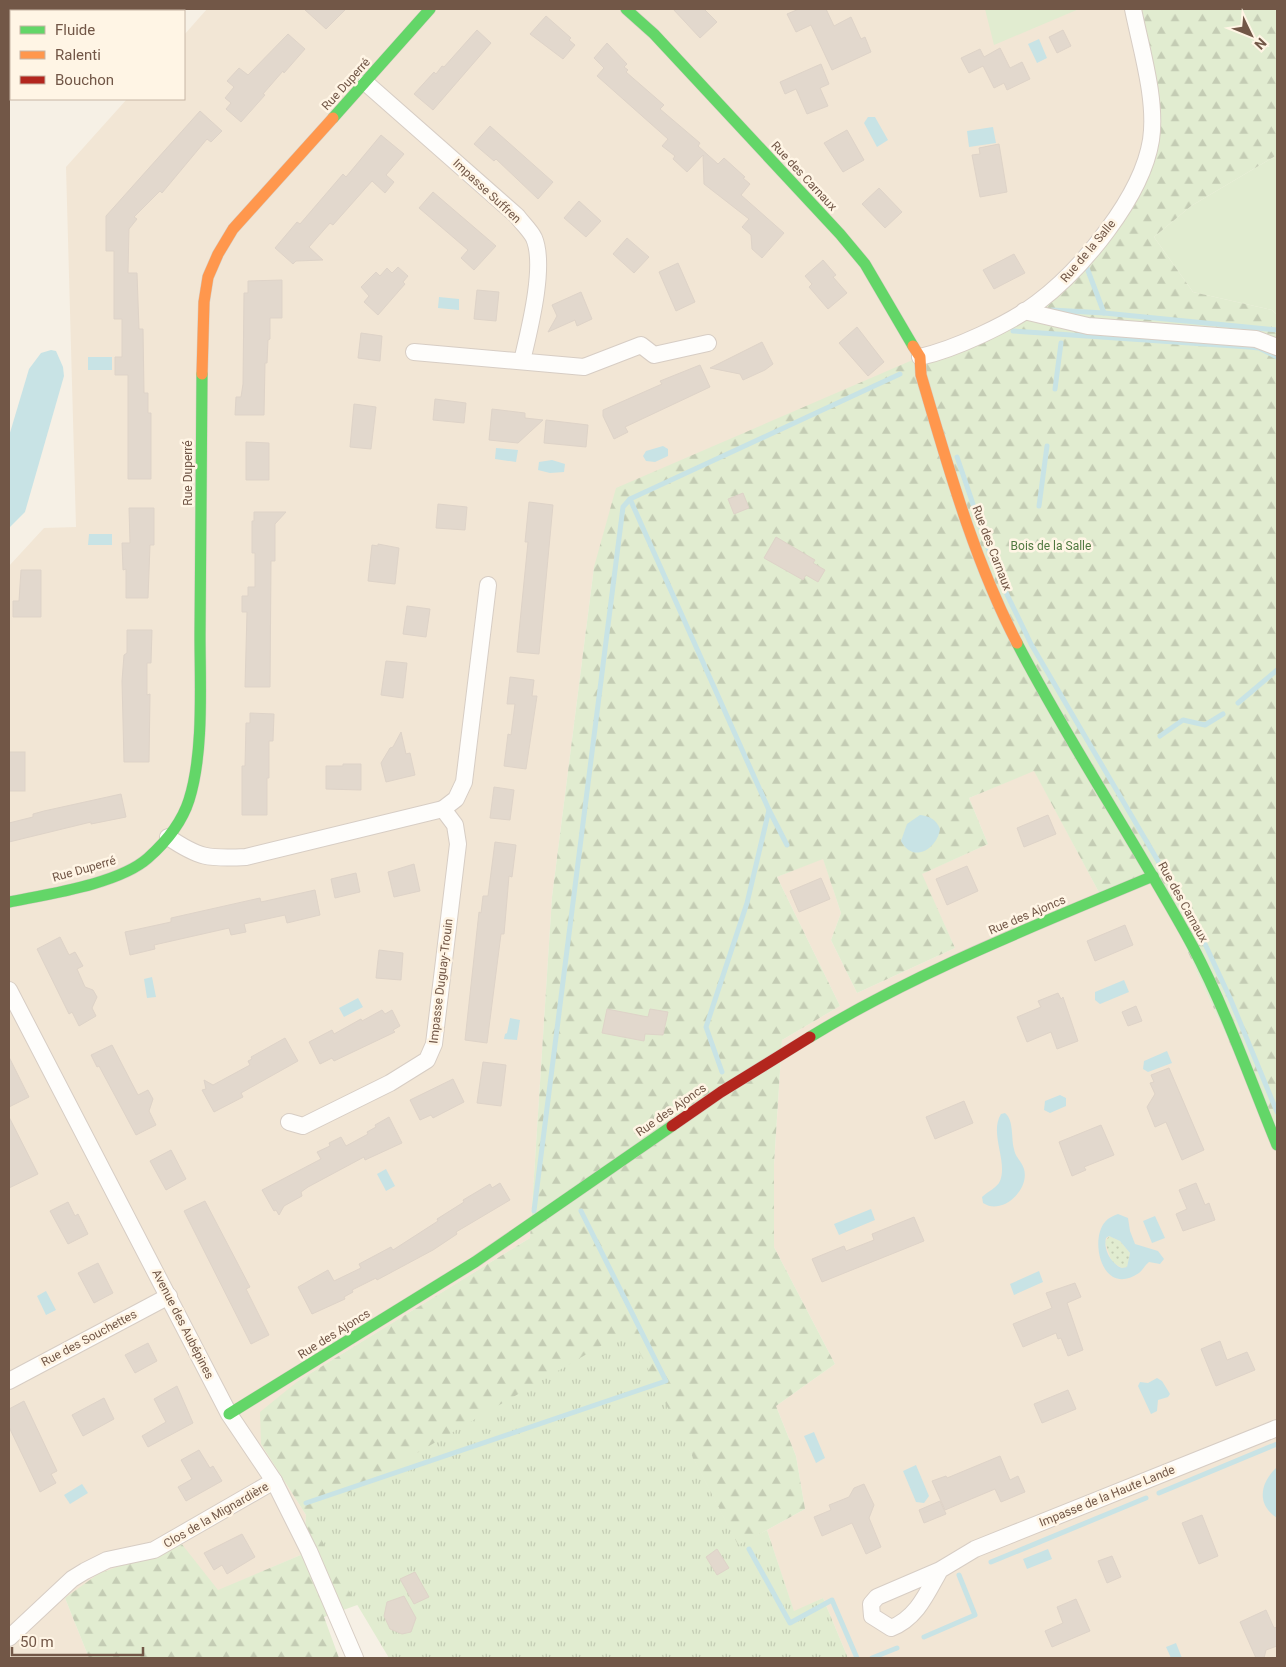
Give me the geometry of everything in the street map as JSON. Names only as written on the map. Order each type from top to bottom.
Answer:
[{"type":"street","name":"Rue Duperré","points":[[9,902],[118,875],[148,858],[181,819],[189,799],[198,756],[202,323],[203,300],[207,278],[216,255],[233,230],[430,9]]},
{"type":"street","name":"Rue des Carnaux","points":[[626,9],[654,34],[840,234],[865,264],[920,357],[921,375],[967,524],[1007,624],[1032,672],[1153,876],[1210,981],[1277,1145]]},
{"type":"street","name":"Rue de la Salle","points":[[920,357],[936,353],[972,338],[1024,312],[1050,293],[1093,248],[1135,187],[1151,140],[1151,108],[1133,9]]},
{"type":"street","name":"Impasse Suffren","points":[[366,82],[517,216],[534,237],[539,255],[534,307],[522,361]]},
{"type":"street","points":[[1024,312],[1088,326],[1256,339],[1277,347]]},
{"type":"street","points":[[414,352],[584,367],[641,346],[654,356],[708,343]]},
{"type":"street","points":[[168,836],[189,850],[204,857],[246,857],[443,809],[456,799],[464,782],[488,584]]},
{"type":"street","name":"Impasse Duguay-Trouin","points":[[289,1122],[303,1126],[325,1117],[420,1066],[431,1052],[434,1044],[458,844],[455,825],[443,809]]},
{"type":"street","name":"Rue des Ajoncs","points":[[229,1414],[250,1403],[475,1262],[721,1092],[861,1006],[978,950],[1153,876]]},
{"type":"street","name":"Avenue des Aubépines","points":[[9,990],[229,1414],[274,1481],[309,1551],[355,1658]]},
{"type":"street","name":"Rue des Souchettes","points":[[9,1380],[169,1296]]},
{"type":"street","name":"Impasse de la Haute Lande","points":[[940,1570],[975,1550],[1277,1428]]},
{"type":"street","name":"Clos de la Mignardière","points":[[9,1638],[84,1570],[107,1560],[154,1550],[274,1481]]},
{"type":"shaded area","points":[[207,9],[1133,9],[1151,99],[1135,187],[1050,293],[594,567],[552,897],[530,1238],[298,1381],[261,1444],[306,1515],[303,1554],[218,1591],[65,1598],[89,1658],[9,1658],[9,566],[44,528],[76,527],[66,167],[126,100],[185,100],[185,34]]},
{"type":"shaded area","points":[[1034,770],[1102,898],[1153,876],[1277,1146],[1277,1658],[848,1658],[823,1598],[794,1612],[767,1530],[805,1509],[796,1456],[776,1406],[835,1364],[774,1247],[774,1165],[782,1040],[840,1006],[777,877],[823,858],[841,913],[831,940],[857,993],[955,948],[921,874],[988,844],[969,798]]},
{"type":"green space","points":[[985,9],[1079,9],[994,45]]},
{"type":"green space","name":"Bois de la Salle","points":[[1133,9],[1277,9],[1277,155],[1191,206],[1154,237],[1193,292],[1272,310],[1277,315],[1277,1146],[1153,876],[1102,898],[1034,771],[969,798],[988,844],[922,874],[955,948],[857,993],[831,940],[841,913],[823,859],[777,877],[840,1006],[782,1040],[774,1164],[774,1247],[835,1364],[776,1406],[796,1456],[805,1509],[738,1546],[689,1450],[432,1578],[324,1617],[339,1658],[89,1658],[65,1598],[98,1574],[181,1543],[218,1590],[303,1554],[306,1515],[261,1444],[260,1412],[298,1381],[530,1238],[552,897],[594,567],[616,488],[1024,312],[1093,248],[1151,141]]},
{"type":"green space","points":[[1277,155],[1277,315],[1272,310],[1193,292],[1154,237],[1191,206]]},
{"type":"green space","points":[[1109,1236],[1120,1241],[1130,1253],[1127,1267],[1122,1268],[1112,1262],[1105,1242]]},
{"type":"green space","points":[[628,1330],[738,1545],[767,1530],[794,1611],[823,1598],[848,1658],[389,1658],[343,1581],[309,1516]]},
{"type":"water","points":[[1039,39],[1047,58],[1037,63],[1028,44]]},
{"type":"water","points":[[868,117],[875,117],[888,140],[877,147],[864,123]]},
{"type":"water","points":[[993,127],[996,143],[969,147],[967,131]]},
{"type":"water","points":[[439,297],[459,299],[459,310],[438,308]]},
{"type":"water","points":[[51,350],[56,351],[63,367],[64,376],[25,512],[9,528],[9,436],[29,369],[41,353]]},
{"type":"water","points":[[88,357],[112,357],[112,370],[88,370]]},
{"type":"water","points":[[663,446],[668,449],[668,456],[655,462],[646,461],[643,456],[646,451]]},
{"type":"water","points":[[496,448],[518,450],[516,462],[495,459]]},
{"type":"water","points":[[552,460],[565,464],[564,472],[550,473],[538,470],[539,462]]},
{"type":"water","points":[[89,534],[112,534],[112,545],[88,545]]},
{"type":"water","points":[[920,815],[932,819],[940,829],[930,848],[918,853],[906,848],[901,841],[907,824]]},
{"type":"water","points":[[152,977],[156,997],[147,998],[144,979]]},
{"type":"water","points":[[1124,980],[1129,992],[1100,1004],[1095,1000],[1095,992]]},
{"type":"water","points":[[358,998],[363,1007],[344,1017],[339,1008]]},
{"type":"water","points":[[510,1018],[520,1020],[517,1040],[504,1039]]},
{"type":"water","points":[[1167,1051],[1172,1063],[1148,1072],[1143,1069],[1144,1061]]},
{"type":"water","points":[[1060,1095],[1066,1098],[1066,1106],[1050,1113],[1044,1110],[1045,1101]]},
{"type":"water","points":[[1005,1113],[1010,1120],[1015,1152],[1025,1174],[1023,1185],[1017,1194],[1005,1204],[991,1206],[983,1203],[982,1197],[997,1186],[1000,1181],[1002,1165],[997,1130],[1001,1114]]},
{"type":"water","points":[[386,1169],[395,1186],[386,1191],[377,1174]]},
{"type":"water","points":[[871,1209],[875,1220],[839,1235],[834,1224]]},
{"type":"water","points":[[1118,1214],[1128,1218],[1135,1244],[1158,1251],[1164,1259],[1160,1264],[1149,1262],[1139,1273],[1126,1279],[1116,1278],[1108,1273],[1102,1264],[1099,1253],[1098,1241],[1100,1230],[1109,1218]],"holes":[[[1109,1236],[1120,1241],[1130,1253],[1127,1267],[1122,1268],[1111,1260],[1105,1242]]]},
{"type":"water","points":[[1155,1216],[1165,1238],[1152,1243],[1143,1221]]},
{"type":"water","points":[[1039,1271],[1043,1282],[1014,1295],[1010,1284]]},
{"type":"water","points":[[46,1291],[56,1310],[46,1315],[37,1296]]},
{"type":"water","points":[[1157,1378],[1162,1381],[1170,1394],[1168,1397],[1158,1400],[1157,1411],[1151,1414],[1138,1386],[1140,1382],[1148,1383]]},
{"type":"water","points":[[814,1432],[825,1458],[816,1463],[804,1436]]},
{"type":"water","points":[[916,1465],[929,1496],[924,1503],[916,1502],[903,1471]]},
{"type":"water","points":[[1277,1467],[1277,1518],[1266,1506],[1263,1500],[1263,1493],[1267,1480]]},
{"type":"water","points":[[82,1484],[88,1493],[70,1504],[64,1495]]},
{"type":"water","points":[[1048,1549],[1052,1559],[1027,1569],[1023,1559]]},
{"type":"water","points":[[1176,1643],[1182,1658],[1171,1658],[1166,1647]]},
{"type":"building","points":[[304,9],[346,9],[326,29]]},
{"type":"building","points":[[673,9],[704,9],[717,22],[700,38]]},
{"type":"building","points":[[799,9],[826,9],[834,26],[851,17],[861,39],[865,37],[871,52],[832,70],[811,25],[796,32],[787,14]]},
{"type":"building","points":[[546,16],[571,38],[569,40],[575,45],[563,59],[530,34]]},
{"type":"building","points":[[477,30],[491,43],[433,110],[414,94],[434,72],[436,74],[442,66],[444,67]]},
{"type":"building","points":[[1063,30],[1071,46],[1057,53],[1049,37]]},
{"type":"building","points":[[288,34],[305,49],[284,73],[283,71],[241,122],[226,109],[231,103],[225,98],[234,87],[227,81],[239,68],[248,75]]},
{"type":"building","points":[[607,43],[627,64],[624,67],[628,70],[626,72],[664,105],[660,109],[700,143],[698,146],[718,164],[724,158],[745,177],[743,178],[750,184],[741,195],[784,233],[762,258],[752,249],[751,235],[742,227],[749,219],[704,184],[703,155],[687,172],[673,159],[675,156],[662,146],[668,139],[597,76],[604,68],[594,58]]},
{"type":"building","points":[[1000,48],[1010,68],[1022,62],[1030,79],[1007,90],[1004,83],[994,88],[983,66],[969,73],[961,58],[980,49],[984,57]]},
{"type":"building","points":[[821,64],[829,84],[820,88],[828,106],[807,114],[796,89],[785,94],[780,82]]},
{"type":"building","points":[[200,111],[222,131],[211,142],[207,139],[162,193],[160,191],[134,217],[137,219],[129,229],[128,273],[137,273],[139,329],[143,329],[144,393],[148,393],[148,413],[151,413],[151,479],[128,479],[128,375],[115,375],[115,357],[122,357],[122,319],[114,319],[114,251],[106,251],[106,216]]},
{"type":"building","points":[[490,126],[553,182],[538,199],[496,159],[494,161],[474,144]]},
{"type":"building","points":[[847,130],[864,160],[843,172],[824,143]]},
{"type":"building","points":[[381,135],[404,154],[386,175],[394,182],[385,193],[372,181],[333,225],[330,223],[309,247],[323,260],[296,261],[293,264],[275,248],[297,222],[300,224],[343,174],[346,177]]},
{"type":"building","points":[[999,144],[1007,192],[980,197],[972,155],[980,154],[979,148]]},
{"type":"building","points":[[879,188],[902,212],[885,228],[862,204]]},
{"type":"building","points":[[433,192],[496,246],[474,270],[461,258],[468,250],[419,208]]},
{"type":"building","points":[[579,201],[601,221],[586,237],[564,218]]},
{"type":"building","points":[[627,238],[649,257],[634,273],[613,254]]},
{"type":"building","points":[[1014,254],[1025,273],[994,289],[983,270]]},
{"type":"building","points":[[823,260],[836,275],[833,277],[847,293],[828,309],[809,287],[812,284],[805,276]]},
{"type":"building","points":[[678,263],[695,302],[676,311],[659,272]]},
{"type":"building","points":[[398,267],[408,276],[403,282],[405,284],[378,315],[364,302],[369,296],[361,287],[376,272],[380,276],[387,268],[392,273]]},
{"type":"building","points":[[282,280],[282,318],[270,318],[270,339],[268,340],[267,363],[265,363],[264,415],[235,415],[236,397],[241,397],[243,384],[244,293],[248,293],[248,281]]},
{"type":"building","points":[[477,290],[499,292],[496,321],[474,319]]},
{"type":"building","points":[[581,292],[592,319],[577,326],[575,320],[548,332],[557,316],[552,305]]},
{"type":"building","points":[[857,327],[884,362],[868,376],[839,343]]},
{"type":"building","points":[[361,333],[382,336],[380,361],[358,358]]},
{"type":"building","points":[[762,342],[773,364],[765,370],[743,380],[740,374],[710,368]]},
{"type":"building","points":[[700,365],[710,387],[625,427],[628,432],[614,439],[603,416],[603,410],[662,384],[660,381]]},
{"type":"building","points":[[435,399],[466,403],[464,423],[433,420]]},
{"type":"building","points":[[354,404],[376,407],[371,449],[350,447]]},
{"type":"building","points":[[492,409],[525,413],[525,418],[543,420],[518,443],[489,440]]},
{"type":"building","points":[[546,420],[588,425],[586,447],[544,443]]},
{"type":"building","points":[[246,442],[269,443],[269,480],[246,480]]},
{"type":"building","points":[[743,493],[749,508],[734,514],[728,499]]},
{"type":"building","points":[[529,502],[553,505],[539,654],[517,652],[528,542],[525,542]]},
{"type":"building","points":[[438,504],[467,507],[465,530],[436,528]]},
{"type":"building","points":[[129,508],[154,508],[154,545],[150,545],[148,598],[126,598],[126,569],[123,570],[122,543],[130,543]]},
{"type":"building","points":[[254,512],[286,512],[275,524],[275,561],[271,561],[270,687],[245,687],[247,612],[242,612],[242,596],[248,596],[248,587],[255,587],[255,553],[252,553],[252,521],[254,521]]},
{"type":"building","points":[[776,537],[815,560],[813,563],[825,570],[818,582],[806,575],[803,580],[764,558]]},
{"type":"building","points":[[378,544],[399,548],[395,584],[368,581],[372,545],[378,546]]},
{"type":"building","points":[[21,570],[41,570],[41,617],[13,617],[13,601],[19,601]]},
{"type":"building","points":[[407,606],[430,609],[426,637],[403,634]]},
{"type":"building","points":[[127,630],[152,630],[151,663],[147,663],[147,695],[150,694],[149,762],[124,762],[122,681],[124,655],[127,653]]},
{"type":"building","points":[[386,661],[407,663],[403,698],[381,695]]},
{"type":"building","points":[[510,677],[534,680],[532,696],[537,696],[526,769],[504,766],[508,734],[511,735],[515,704],[507,704]]},
{"type":"building","points":[[250,713],[274,714],[273,741],[269,741],[267,815],[242,815],[242,766],[245,766],[246,723],[250,723]]},
{"type":"building","points":[[401,732],[406,754],[410,753],[415,775],[386,782],[381,763]]},
{"type":"building","points":[[9,752],[25,752],[25,791],[9,791]]},
{"type":"building","points":[[343,764],[361,764],[361,790],[326,789],[326,766],[343,766]]},
{"type":"building","points":[[494,787],[514,790],[510,820],[490,818]]},
{"type":"building","points":[[121,794],[126,817],[91,824],[91,822],[9,842],[9,823],[33,817],[33,814],[44,811]]},
{"type":"building","points":[[1048,815],[1056,834],[1024,847],[1017,828]]},
{"type":"building","points":[[495,842],[516,845],[512,877],[509,876],[504,934],[501,934],[487,1043],[465,1040],[479,912],[481,913],[483,896],[488,896]]},
{"type":"building","points":[[414,864],[420,891],[394,897],[388,872]]},
{"type":"building","points":[[967,866],[978,891],[947,905],[936,879]]},
{"type":"building","points":[[356,873],[360,892],[335,898],[331,879]]},
{"type":"building","points":[[821,878],[830,899],[799,912],[790,891]]},
{"type":"building","points":[[315,890],[320,915],[287,923],[285,915],[244,924],[246,932],[231,935],[229,928],[154,945],[155,949],[130,955],[125,932],[171,922],[171,918],[260,898],[261,902]]},
{"type":"building","points":[[1125,925],[1133,945],[1095,961],[1087,941]]},
{"type":"building","points":[[60,937],[69,955],[75,952],[83,966],[77,969],[85,987],[93,990],[97,997],[92,1008],[96,1016],[79,1026],[72,1012],[69,1014],[37,949]]},
{"type":"building","points":[[379,950],[403,953],[401,980],[376,978]]},
{"type":"building","points":[[1058,993],[1061,999],[1063,997],[1078,1041],[1057,1049],[1051,1032],[1027,1042],[1017,1017],[1041,1007],[1038,1001]]},
{"type":"building","points":[[1136,1006],[1142,1021],[1128,1026],[1122,1012]]},
{"type":"building","points":[[607,1009],[648,1017],[650,1009],[668,1012],[663,1035],[645,1034],[644,1041],[602,1033]]},
{"type":"building","points":[[382,1010],[385,1014],[392,1010],[400,1026],[393,1030],[395,1032],[334,1061],[332,1058],[320,1064],[309,1042],[332,1030],[334,1034]]},
{"type":"building","points":[[285,1038],[298,1061],[241,1093],[243,1097],[214,1112],[202,1090],[206,1089],[204,1080],[213,1085],[250,1065],[248,1061],[252,1059],[251,1057]]},
{"type":"building","points":[[112,1045],[138,1095],[148,1090],[153,1099],[149,1111],[156,1125],[136,1135],[99,1066],[97,1067],[91,1055]]},
{"type":"building","points":[[9,1057],[29,1097],[9,1107]]},
{"type":"building","points":[[483,1062],[506,1065],[501,1106],[477,1103]]},
{"type":"building","points":[[1169,1068],[1204,1150],[1182,1160],[1166,1122],[1155,1127],[1147,1107],[1155,1094],[1150,1083],[1154,1082],[1151,1075]]},
{"type":"building","points":[[453,1079],[464,1102],[433,1118],[431,1115],[420,1120],[410,1100]]},
{"type":"building","points":[[964,1101],[973,1123],[935,1139],[926,1117]]},
{"type":"building","points":[[9,1117],[38,1174],[9,1188]]},
{"type":"building","points":[[389,1117],[402,1143],[365,1160],[364,1157],[308,1187],[301,1192],[302,1196],[284,1206],[279,1215],[276,1210],[274,1211],[262,1190],[321,1159],[317,1152],[330,1146],[329,1143],[341,1137],[346,1146],[368,1134],[367,1132],[376,1127],[375,1125]]},
{"type":"building","points":[[1101,1125],[1114,1155],[1084,1167],[1086,1170],[1072,1176],[1059,1142]]},
{"type":"building","points":[[171,1150],[186,1179],[166,1190],[150,1161]]},
{"type":"building","points":[[500,1183],[510,1200],[456,1232],[457,1234],[433,1250],[377,1280],[376,1278],[352,1290],[353,1292],[344,1297],[345,1299],[312,1314],[298,1287],[328,1270],[334,1281],[361,1268],[359,1264],[391,1247],[393,1250],[438,1221],[437,1219],[464,1202],[463,1200],[490,1184],[492,1188]]},
{"type":"building","points":[[1196,1183],[1205,1205],[1209,1203],[1215,1220],[1183,1231],[1176,1214],[1187,1209],[1179,1190]]},
{"type":"building","points":[[205,1201],[250,1287],[246,1289],[269,1335],[251,1344],[184,1211]]},
{"type":"building","points":[[68,1202],[75,1216],[78,1214],[88,1234],[68,1244],[50,1211]]},
{"type":"building","points":[[914,1217],[924,1241],[822,1282],[812,1259],[844,1246],[846,1251],[874,1240],[872,1234]]},
{"type":"building","points":[[98,1263],[113,1293],[94,1303],[78,1273]]},
{"type":"building","points":[[1075,1283],[1081,1297],[1067,1303],[1083,1350],[1068,1356],[1061,1338],[1058,1339],[1056,1333],[1023,1347],[1013,1324],[1052,1308],[1046,1293]]},
{"type":"building","points":[[1220,1341],[1227,1360],[1247,1352],[1255,1370],[1216,1386],[1201,1349]]},
{"type":"building","points":[[148,1343],[157,1361],[135,1373],[125,1355]]},
{"type":"building","points":[[177,1386],[193,1423],[148,1447],[142,1436],[166,1422],[154,1399]]},
{"type":"building","points":[[1068,1390],[1076,1409],[1042,1423],[1034,1404]]},
{"type":"building","points":[[104,1398],[114,1419],[83,1436],[72,1415]]},
{"type":"building","points":[[24,1401],[57,1471],[51,1474],[56,1483],[40,1492],[9,1427],[9,1409]]},
{"type":"building","points":[[199,1450],[210,1468],[213,1466],[222,1481],[186,1501],[178,1487],[192,1479],[181,1460]]},
{"type":"building","points":[[1000,1456],[1010,1480],[1018,1476],[1025,1492],[1001,1502],[995,1489],[945,1510],[932,1481],[946,1476],[947,1478]]},
{"type":"building","points":[[864,1484],[874,1505],[869,1518],[881,1547],[866,1554],[852,1523],[822,1536],[814,1517],[831,1510],[829,1505],[849,1497],[854,1488]]},
{"type":"building","points":[[940,1501],[946,1514],[924,1523],[919,1510]]},
{"type":"building","points":[[1202,1515],[1218,1556],[1199,1564],[1182,1523]]},
{"type":"building","points":[[242,1534],[255,1557],[227,1574],[222,1565],[214,1570],[204,1553]]},
{"type":"building","points":[[717,1549],[729,1568],[717,1575],[706,1557]]},
{"type":"building","points":[[1112,1556],[1121,1577],[1107,1583],[1098,1561]]},
{"type":"building","points":[[415,1572],[429,1597],[414,1604],[400,1579]]},
{"type":"building","points":[[404,1596],[416,1618],[411,1632],[402,1634],[390,1629],[384,1616],[387,1602]]},
{"type":"building","points":[[1076,1599],[1090,1631],[1052,1647],[1045,1631],[1063,1623],[1057,1607]]},
{"type":"building","points":[[1266,1610],[1274,1628],[1277,1627],[1277,1646],[1266,1650],[1264,1658],[1256,1658],[1240,1622]]},
{"type":"waterway","points":[[1087,268],[1104,313]]},
{"type":"waterway","points":[[1052,310],[1104,313],[1277,330]]},
{"type":"waterway","points":[[1013,331],[1249,347],[1259,348],[1277,357]]},
{"type":"waterway","points":[[1055,389],[1061,343]]},
{"type":"waterway","points":[[534,1211],[623,507],[630,499],[900,374]]},
{"type":"waterway","points":[[1039,506],[1047,446]]},
{"type":"waterway","points":[[957,457],[993,563]]},
{"type":"waterway","points":[[630,499],[769,810],[747,903],[706,1027],[722,1072]]},
{"type":"waterway","points":[[999,578],[1031,644],[1199,931],[1230,998],[1277,1112]]},
{"type":"waterway","points":[[1238,703],[1277,670]]},
{"type":"waterway","points":[[1160,736],[1183,720],[1205,725],[1223,714]]},
{"type":"waterway","points":[[769,810],[787,845]]},
{"type":"waterway","points":[[306,1503],[666,1381],[581,1211]]},
{"type":"waterway","points":[[1159,1493],[1277,1444]]},
{"type":"waterway","points":[[991,1562],[1146,1498]]},
{"type":"waterway","points":[[749,1549],[790,1623],[832,1600],[857,1658]]},
{"type":"waterway","points":[[924,1637],[975,1615],[959,1575]]},
{"type":"waterway","points":[[872,1658],[897,1648]]},
{"type":"traffic: fast","points":[[333,118],[430,9]]},
{"type":"traffic: fast","points":[[626,9],[654,34],[840,234],[865,264],[913,346]]},
{"type":"traffic: fast","points":[[9,902],[82,887],[120,875],[135,867],[148,858],[167,838],[178,824],[189,800],[197,761],[200,718],[202,374]]},
{"type":"traffic: fast","points":[[1017,643],[1059,720],[1193,947],[1227,1020],[1277,1145]]},
{"type":"traffic: fast","points":[[810,1037],[851,1013],[935,970],[1153,876]]},
{"type":"traffic: fast","points":[[229,1414],[475,1262],[672,1126]]},
{"type":"traffic: slow","points":[[202,374],[204,302],[208,277],[218,254],[233,229],[333,118]]},
{"type":"traffic: slow","points":[[913,346],[920,357],[921,375],[974,545],[1001,611],[1017,643]]},
{"type":"traffic: jam","points":[[672,1126],[721,1092],[810,1037]]}]
